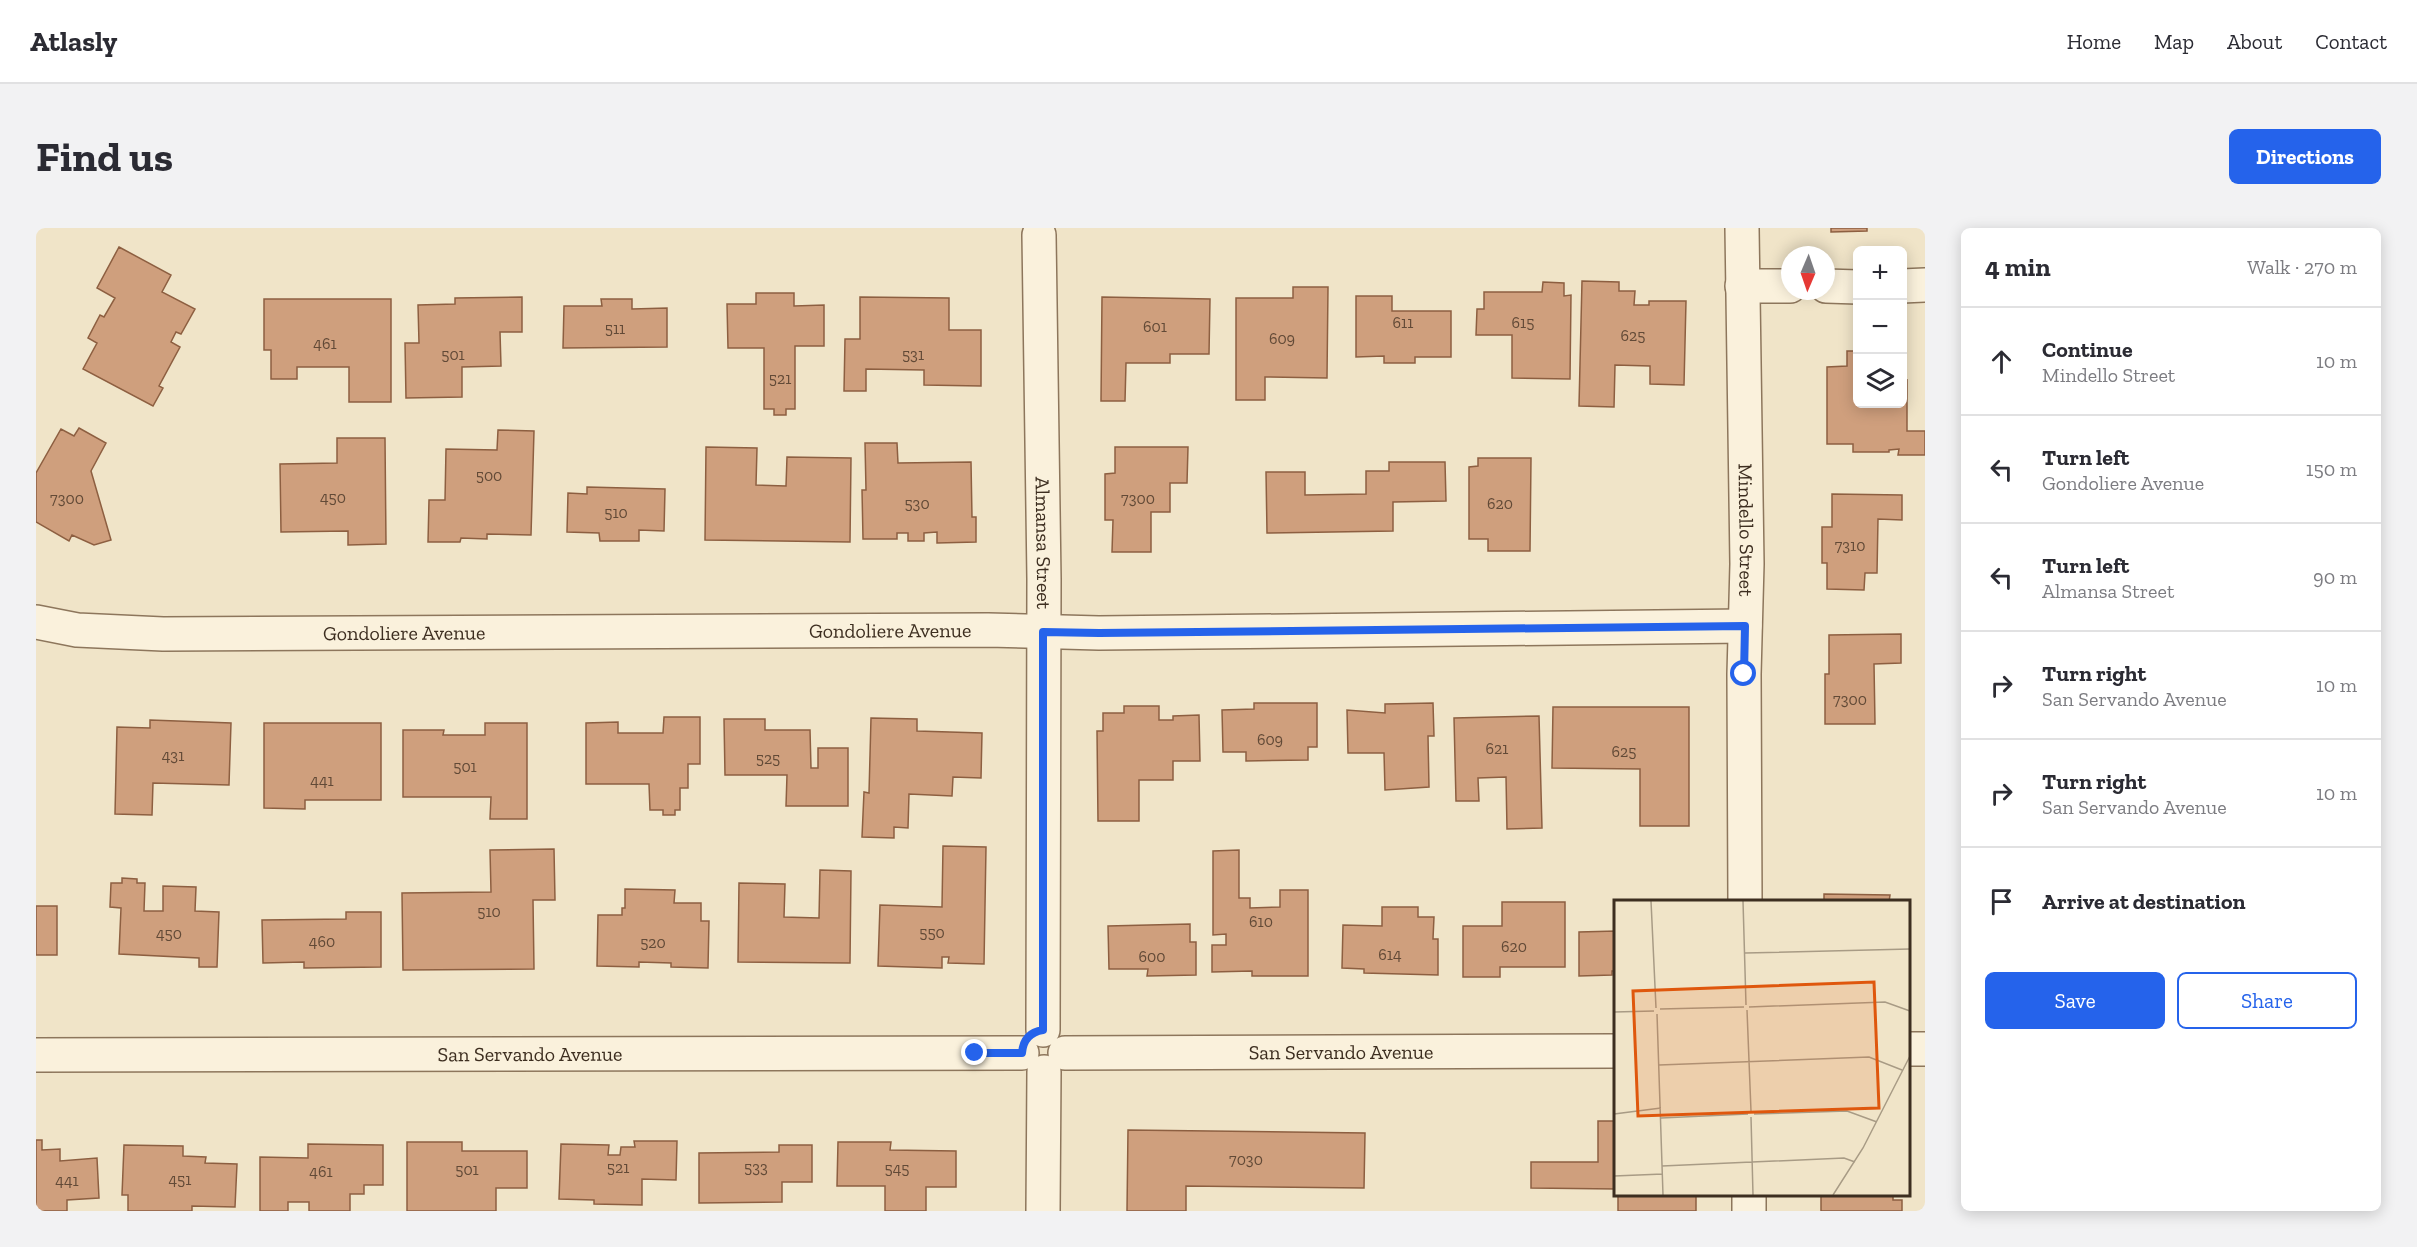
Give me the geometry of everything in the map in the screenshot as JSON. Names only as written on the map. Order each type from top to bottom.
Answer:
[{"type":"street","name":"Mindello Street","points":[[1742,228],[1747,564],[1745,626],[1746,900]]},
{"type":"street","name":"Almansa Street","points":[[1040,230],[1044,579],[1043,1211]]},
{"type":"street","points":[[1907,286],[1925,285]]},
{"type":"street","points":[[1743,286],[1781,286]]},
{"type":"street","points":[[1835,286],[1853,286]]},
{"type":"street","name":"Gondoliere Avenue","points":[[36,622],[76,630],[163,634],[988,630],[1099,633],[1745,626]]},
{"type":"street","name":"San Servando Avenue","points":[[36,1055],[1614,1051]]},
{"type":"building","points":[[1831,228],[1867,228],[1867,231],[1831,232]]},
{"type":"building","points":[[119,247],[171,275],[162,292],[195,309],[181,334],[176,332],[171,342],[180,347],[159,386],[163,388],[153,406],[83,369],[97,343],[88,338],[100,315],[104,317],[115,298],[97,288]]},
{"type":"building","points":[[1582,281],[1619,282],[1619,291],[1635,291],[1634,305],[1649,305],[1649,301],[1686,301],[1684,385],[1650,384],[1650,366],[1615,365],[1614,407],[1579,406]]},
{"type":"building","points":[[1543,282],[1564,283],[1564,296],[1571,295],[1570,379],[1512,378],[1512,335],[1476,335],[1477,309],[1484,309],[1484,292],[1542,292]]},
{"type":"building","points":[[1293,287],[1328,287],[1327,378],[1265,377],[1265,400],[1236,400],[1236,298],[1293,298]]},
{"type":"building","points":[[756,293],[794,293],[794,306],[824,305],[824,346],[795,346],[795,409],[786,409],[786,415],[774,415],[774,409],[764,409],[764,348],[728,348],[727,304],[756,304]]},
{"type":"building","points":[[1356,296],[1392,296],[1392,311],[1451,311],[1451,357],[1415,357],[1415,363],[1384,363],[1384,356],[1356,357]]},
{"type":"building","points":[[522,297],[522,332],[500,332],[501,366],[462,367],[462,397],[406,398],[405,343],[419,343],[418,305],[455,304],[455,298]]},
{"type":"building","points":[[860,297],[949,298],[949,330],[981,330],[981,386],[924,385],[924,370],[866,369],[866,391],[844,391],[845,339],[860,339]]},
{"type":"building","points":[[1102,297],[1210,299],[1209,354],[1170,354],[1170,363],[1126,363],[1125,401],[1101,401]]},
{"type":"building","points":[[264,299],[391,299],[391,402],[349,402],[349,367],[297,367],[297,379],[271,379],[271,350],[264,350]]},
{"type":"building","points":[[601,299],[632,299],[632,309],[667,308],[667,347],[563,348],[564,306],[602,306]]},
{"type":"building","points":[[1847,351],[1853,351],[1853,408],[1907,408],[1907,431],[1925,431],[1925,455],[1898,455],[1899,449],[1889,450],[1889,452],[1853,452],[1853,444],[1827,444],[1827,367],[1847,366]]},
{"type":"building","points":[[79,428],[106,443],[91,471],[111,540],[94,545],[72,535],[69,541],[36,522],[36,473],[61,429],[74,436]]},
{"type":"building","points":[[498,430],[534,431],[531,535],[487,534],[487,539],[461,538],[460,542],[428,542],[429,500],[445,500],[446,449],[497,450]]},
{"type":"building","points":[[337,438],[385,438],[386,544],[348,545],[348,531],[281,532],[280,464],[337,463]]},
{"type":"building","points":[[865,443],[897,443],[898,463],[971,462],[972,517],[976,517],[976,542],[937,543],[937,532],[924,533],[924,541],[908,541],[908,533],[897,533],[897,539],[863,539],[862,490],[866,490]]},
{"type":"building","points":[[706,447],[757,448],[756,485],[786,486],[787,457],[851,458],[850,542],[705,540]]},
{"type":"building","points":[[1115,447],[1188,447],[1187,483],[1170,483],[1170,512],[1151,512],[1151,552],[1112,552],[1113,520],[1105,520],[1105,474],[1115,473]]},
{"type":"building","points":[[1478,458],[1531,458],[1530,551],[1488,551],[1488,539],[1469,539],[1469,467],[1478,466]]},
{"type":"building","points":[[1389,462],[1445,462],[1446,501],[1393,502],[1393,531],[1267,533],[1266,472],[1305,472],[1305,495],[1366,494],[1366,471],[1389,471]]},
{"type":"building","points":[[587,487],[665,489],[664,531],[639,530],[639,541],[600,541],[599,533],[567,532],[568,493],[587,494]]},
{"type":"building","points":[[1832,494],[1902,495],[1902,520],[1878,519],[1877,573],[1865,573],[1864,590],[1827,589],[1827,563],[1822,563],[1822,527],[1832,527]]},
{"type":"building","points":[[1901,634],[1901,663],[1874,664],[1875,724],[1825,724],[1825,674],[1829,674],[1829,635]]},
{"type":"building","points":[[1254,703],[1317,703],[1317,747],[1308,747],[1308,760],[1246,761],[1246,752],[1223,752],[1222,710],[1254,709]]},
{"type":"building","points":[[1433,703],[1434,736],[1428,736],[1429,787],[1385,790],[1384,753],[1348,753],[1347,710],[1385,713],[1385,704]]},
{"type":"building","points":[[1124,706],[1159,706],[1159,720],[1173,720],[1173,716],[1199,715],[1200,761],[1173,761],[1173,780],[1139,780],[1139,821],[1098,821],[1097,731],[1103,731],[1103,713],[1124,713]]},
{"type":"building","points":[[1553,707],[1689,707],[1689,826],[1640,826],[1640,769],[1552,768]]},
{"type":"building","points":[[1539,716],[1542,828],[1507,829],[1506,777],[1478,778],[1479,801],[1456,801],[1454,718]]},
{"type":"building","points":[[664,717],[700,717],[700,764],[688,764],[688,788],[680,788],[680,810],[675,810],[675,815],[663,815],[663,810],[650,810],[649,784],[586,784],[586,723],[618,722],[618,733],[663,733]]},
{"type":"building","points":[[871,718],[917,719],[917,731],[982,733],[981,778],[953,777],[952,796],[909,794],[908,828],[894,827],[894,838],[862,837],[864,792],[869,793]]},
{"type":"building","points":[[724,719],[765,719],[765,730],[810,730],[811,768],[818,768],[818,748],[848,748],[848,806],[786,806],[787,775],[725,775]]},
{"type":"building","points":[[150,720],[231,723],[229,785],[153,783],[152,815],[115,814],[117,727],[150,728]]},
{"type":"building","points":[[264,723],[381,723],[381,800],[305,800],[305,809],[264,808]]},
{"type":"building","points":[[485,723],[527,723],[527,819],[490,819],[491,797],[403,797],[403,730],[444,730],[443,735],[485,735]]},
{"type":"building","points":[[943,846],[986,847],[984,964],[948,963],[949,957],[942,957],[942,968],[878,966],[880,905],[942,907]]},
{"type":"building","points":[[554,849],[555,900],[533,900],[534,969],[403,970],[402,893],[491,892],[490,850]]},
{"type":"building","points":[[1239,850],[1239,898],[1250,898],[1250,908],[1280,907],[1280,890],[1308,890],[1308,976],[1252,976],[1252,971],[1212,972],[1212,945],[1226,945],[1226,934],[1213,935],[1213,851]]},
{"type":"building","points":[[820,870],[851,871],[850,963],[738,962],[739,883],[785,884],[784,917],[819,918]]},
{"type":"building","points":[[122,878],[137,879],[137,883],[145,883],[144,911],[163,911],[163,886],[196,887],[195,911],[219,912],[217,967],[199,967],[199,958],[119,954],[121,908],[110,907],[111,883],[122,883]]},
{"type":"building","points":[[625,889],[675,890],[674,903],[701,903],[701,921],[709,921],[708,968],[671,967],[671,963],[639,962],[639,967],[597,966],[598,915],[622,915],[622,908],[625,908]]},
{"type":"building","points":[[1824,894],[1890,895],[1889,900],[1824,900]]},
{"type":"building","points":[[1502,902],[1565,902],[1565,967],[1500,967],[1500,977],[1463,977],[1463,926],[1502,926]]},
{"type":"building","points":[[36,906],[57,906],[57,955],[36,955]]},
{"type":"building","points":[[1382,907],[1418,907],[1418,917],[1434,917],[1433,939],[1438,939],[1438,975],[1364,973],[1364,969],[1342,968],[1343,925],[1382,926]]},
{"type":"building","points":[[346,912],[381,912],[381,967],[304,968],[304,962],[263,963],[262,920],[346,919]]},
{"type":"building","points":[[1190,924],[1190,942],[1196,942],[1196,975],[1147,976],[1148,969],[1109,969],[1108,926]]},
{"type":"building","points":[[1614,931],[1614,971],[1612,975],[1579,976],[1579,932]]},
{"type":"building","points":[[1598,1121],[1614,1121],[1614,1189],[1531,1188],[1531,1162],[1598,1162]]},
{"type":"building","points":[[1128,1130],[1365,1133],[1364,1188],[1186,1186],[1186,1211],[1127,1211]]},
{"type":"building","points":[[36,1140],[42,1140],[42,1150],[60,1149],[60,1161],[97,1158],[99,1198],[67,1200],[67,1211],[36,1211]]},
{"type":"building","points":[[634,1141],[677,1141],[676,1180],[642,1179],[642,1205],[594,1204],[594,1200],[559,1199],[561,1144],[609,1145],[608,1155],[620,1155],[621,1147],[635,1147]]},
{"type":"building","points":[[407,1142],[462,1142],[462,1151],[527,1151],[527,1188],[496,1188],[496,1211],[407,1211]]},
{"type":"building","points":[[838,1142],[891,1142],[890,1150],[956,1151],[956,1187],[926,1187],[926,1211],[885,1211],[885,1186],[837,1186]]},
{"type":"building","points":[[308,1144],[383,1145],[383,1185],[364,1185],[364,1194],[350,1194],[350,1211],[309,1211],[309,1202],[288,1202],[288,1211],[260,1211],[260,1157],[308,1158]]},
{"type":"building","points":[[124,1145],[183,1146],[183,1156],[206,1157],[205,1163],[237,1164],[235,1207],[192,1206],[192,1211],[128,1211],[128,1195],[122,1195]]},
{"type":"building","points":[[779,1145],[812,1145],[812,1182],[782,1182],[782,1202],[699,1203],[699,1153],[779,1152]]},
{"type":"building","points":[[1618,1196],[1696,1196],[1696,1211],[1618,1211]]},
{"type":"building","points":[[1821,1196],[1893,1196],[1893,1200],[1902,1200],[1902,1211],[1821,1211]]},
{"type":"route","points":[[975,1053],[1022,1053],[1030,1034],[1043,1030],[1043,632],[1745,626],[1744,674]]}]
